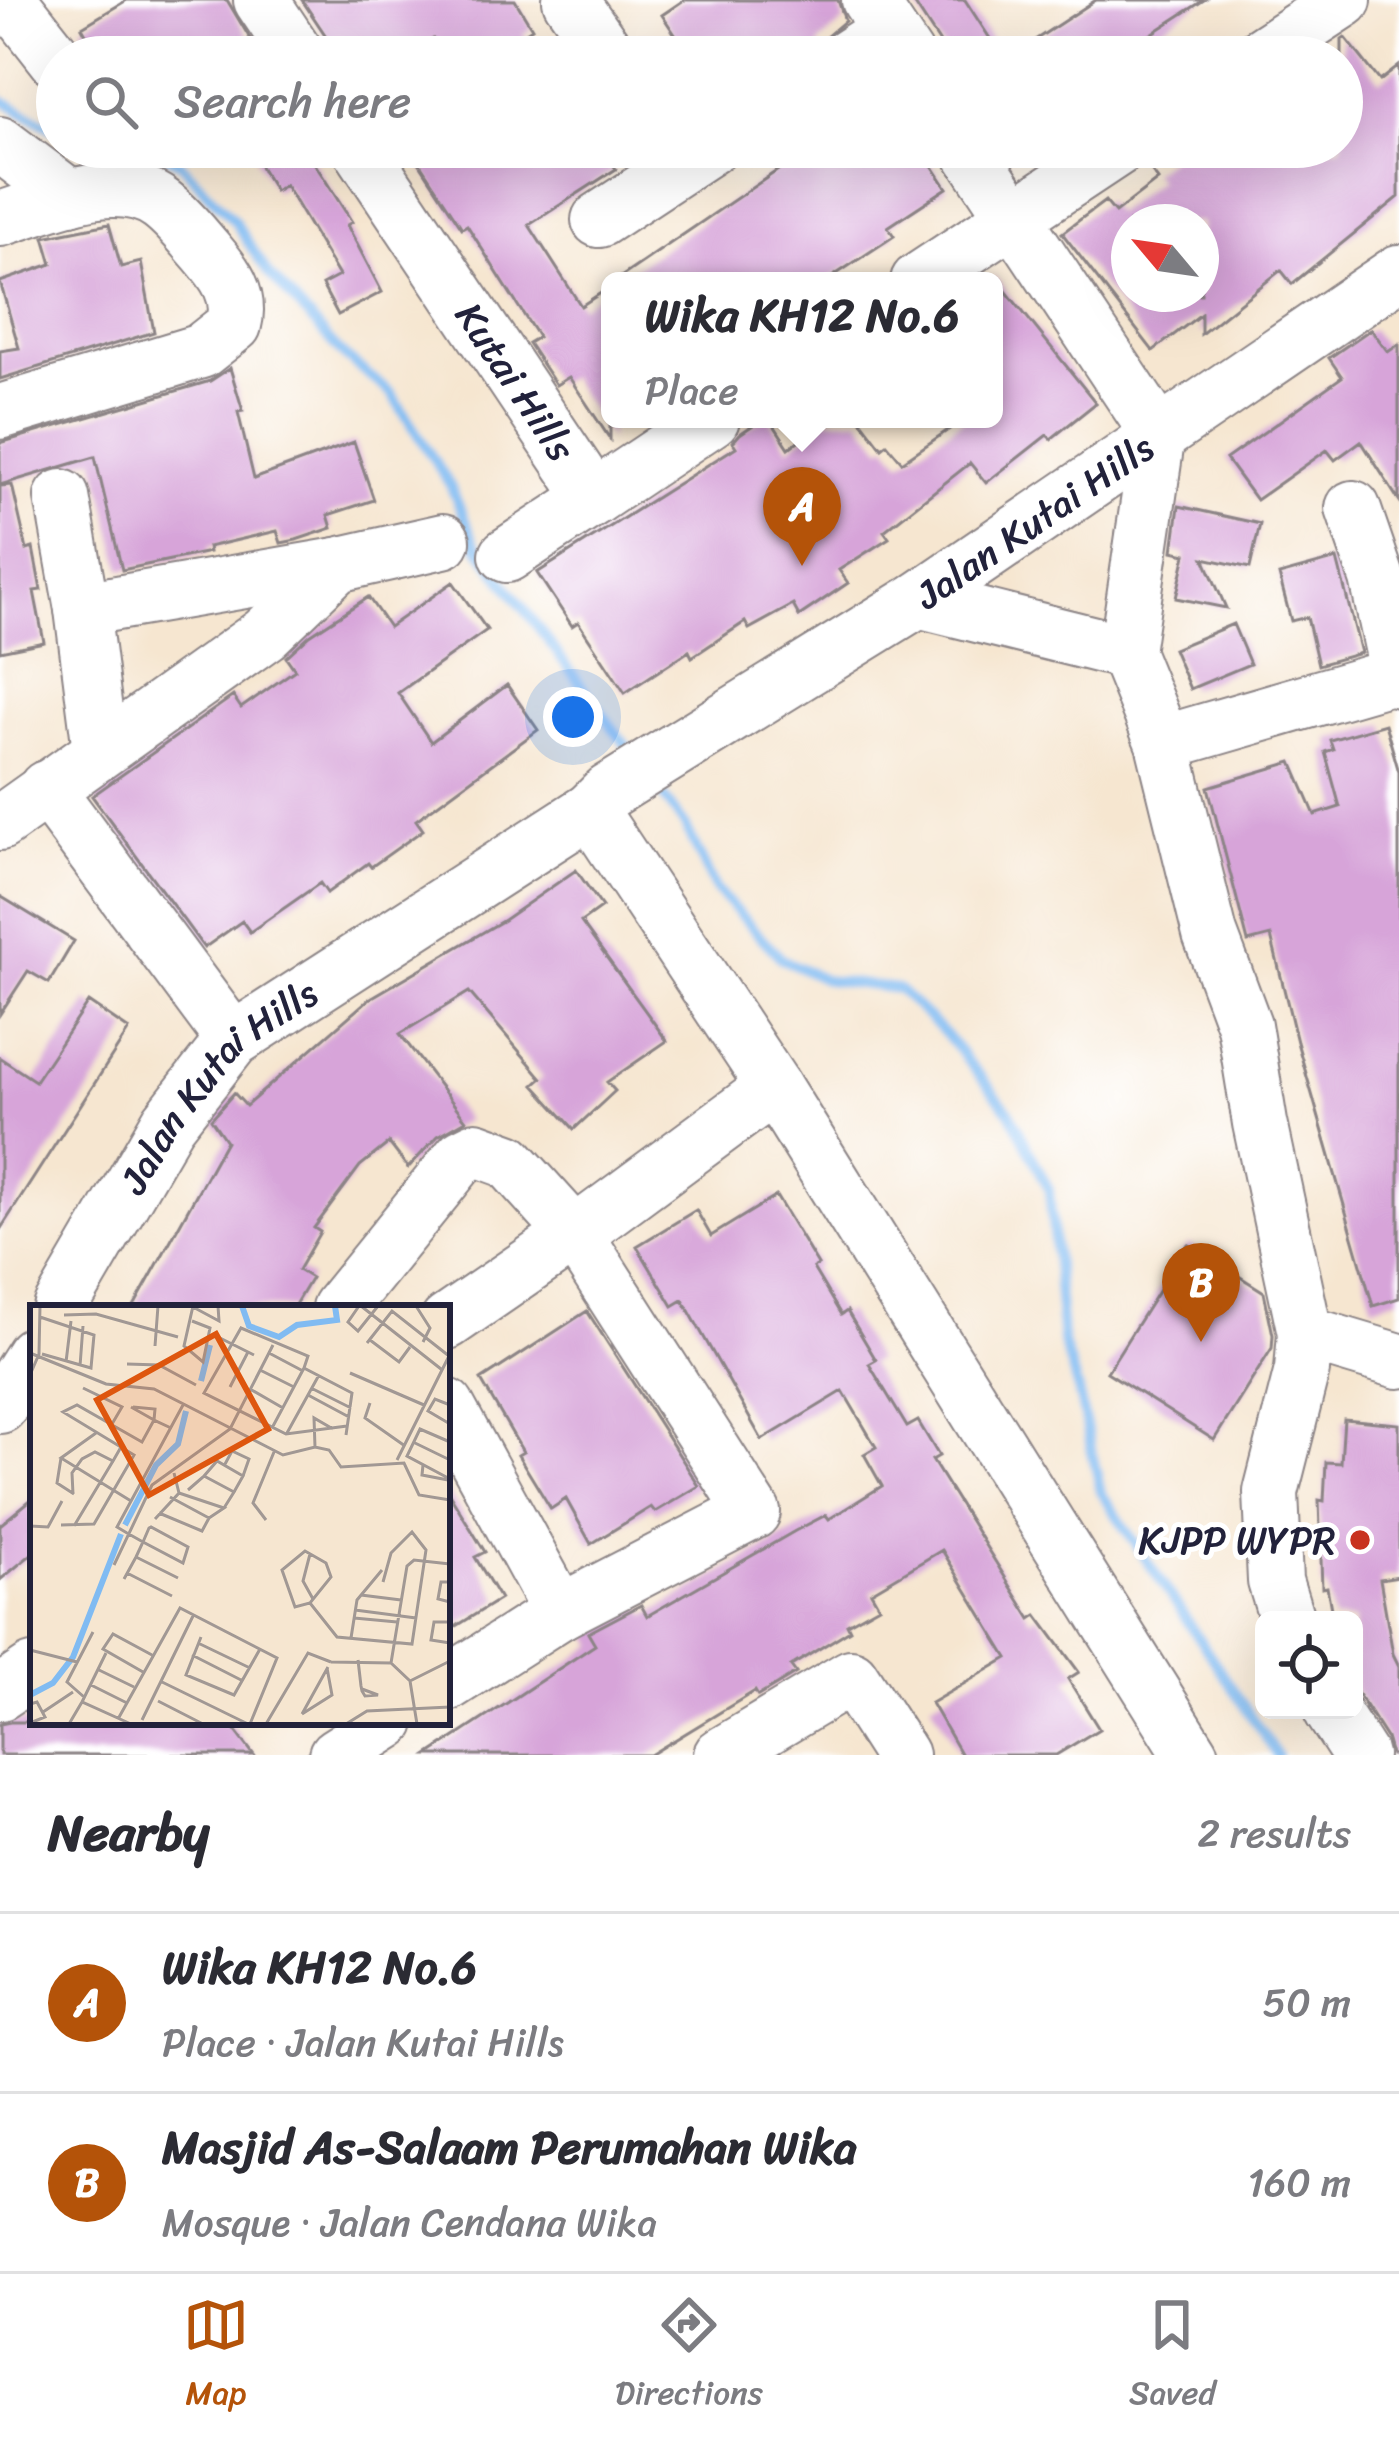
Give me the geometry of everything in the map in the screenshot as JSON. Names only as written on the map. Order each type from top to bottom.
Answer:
[{"type":"street","points":[[261,0],[285,36]]},
{"type":"street","points":[[570,0],[595,36]]},
{"type":"street","points":[[1289,36],[1344,0]]},
{"type":"street","points":[[21,4],[42,36]]},
{"type":"street","points":[[6,155],[70,197]]},
{"type":"street","name":"Kutai Hills","points":[[373,168],[594,498],[699,428]]},
{"type":"street","points":[[598,220],[668,168]]},
{"type":"street","points":[[982,168],[1158,434],[1126,652],[1163,743],[1210,934],[1244,1025],[1304,1333],[1302,1370],[1271,1492],[1274,1581],[1284,1611]]},
{"type":"street","points":[[932,272],[1088,168]]},
{"type":"street","points":[[0,219],[70,197],[134,191],[163,206],[223,271],[237,301],[234,325],[200,351],[0,412]]},
{"type":"street","name":"Jalan Kutai Hills","points":[[62,1305],[168,1123],[233,1040],[661,760],[918,600],[1399,272]]},
{"type":"street","points":[[62,497],[100,750]]},
{"type":"street","points":[[507,555],[594,498]]},
{"type":"street","points":[[1163,743],[1398,678],[1388,570],[1353,508]]},
{"type":"street","points":[[82,609],[337,566],[443,541]]},
{"type":"street","points":[[0,823],[266,634],[337,566]]},
{"type":"street","points":[[918,600],[1126,652]]},
{"type":"street","points":[[46,788],[233,1040]]},
{"type":"street","points":[[599,801],[1192,1755]]},
{"type":"street","points":[[450,1320],[774,1087]]},
{"type":"street","points":[[341,1305],[462,1156],[476,1149],[509,1161],[575,1234],[753,1511],[560,1612],[450,1682]]},
{"type":"street","points":[[1304,1333],[1399,1361]]},
{"type":"street","points":[[0,1406],[30,1359]]},
{"type":"street","points":[[450,1411],[560,1612]]},
{"type":"street","points":[[0,1693],[30,1672]]},
{"type":"street","points":[[721,1755],[851,1677],[901,1755]]},
{"type":"street","points":[[1336,1719],[1360,1755]]},
{"type":"building","points":[[127,0],[227,0],[248,36],[87,36],[82,27]]},
{"type":"building","points":[[302,0],[515,0],[532,28],[524,36],[326,36]]},
{"type":"building","points":[[684,0],[838,0],[845,21],[827,36],[676,36],[662,15]]},
{"type":"building","points":[[912,0],[965,0],[988,36],[935,36]]},
{"type":"building","points":[[1096,0],[1204,0],[1148,36],[1041,36]]},
{"type":"building","points":[[1363,60],[1380,81],[1399,66],[1399,197],[1292,284],[1281,270],[1201,334],[1201,314],[1153,351],[1123,312],[1219,312],[1219,204],[1127,204],[1158,180],[1152,172],[1157,168],[1363,168]]},
{"type":"building","points":[[261,168],[317,168],[352,222],[347,225],[382,292],[338,315],[322,285],[339,276],[285,185],[275,191]]},
{"type":"building","points":[[423,168],[615,168],[529,225],[581,306],[601,293],[601,425],[569,377],[556,385],[528,343],[538,337],[467,225],[462,228]]},
{"type":"building","points":[[781,168],[934,168],[947,188],[888,227],[894,236],[840,272],[628,272]]},
{"type":"building","points":[[1105,201],[1111,208],[1111,297],[1062,233]]},
{"type":"building","points":[[109,224],[121,267],[141,262],[154,332],[0,379],[0,351],[19,348],[0,282],[52,264],[44,237]]},
{"type":"building","points":[[1003,287],[1096,403],[986,483],[970,463],[884,531],[889,538],[839,570],[848,583],[799,616],[793,605],[749,629],[745,622],[625,693],[578,622],[572,626],[537,573],[736,447],[733,442],[749,428],[776,428],[789,448],[815,428],[867,428],[882,448],[887,444],[902,462],[951,428],[1003,428]]},
{"type":"building","points":[[1371,329],[1388,352],[1399,344],[1399,501],[1361,441],[1335,460],[1327,450],[1256,500],[1226,459],[1342,377],[1329,358]]},
{"type":"building","points":[[230,368],[243,411],[238,412],[254,479],[354,442],[374,500],[328,515],[332,528],[296,540],[281,543],[277,531],[208,547],[209,552],[122,570],[95,457],[0,485],[0,443],[210,381]]},
{"type":"building","points":[[12,485],[27,550],[33,548],[41,590],[34,591],[44,642],[0,651],[0,486]]},
{"type":"building","points":[[1179,506],[1260,524],[1250,568],[1204,558],[1226,608],[1176,598],[1186,554],[1173,551]]},
{"type":"building","points":[[1337,559],[1361,653],[1318,665],[1307,617],[1291,621],[1279,575]]},
{"type":"building","points":[[453,582],[487,630],[398,693],[431,742],[507,685],[538,730],[416,820],[423,830],[371,867],[368,863],[327,893],[320,883],[250,932],[242,921],[204,948],[92,796],[233,696],[241,708],[295,670],[286,657],[368,597],[389,627]]},
{"type":"building","points":[[1233,624],[1250,664],[1190,689],[1173,649]]},
{"type":"building","points":[[1385,724],[1399,772],[1399,1298],[1373,1306],[1271,936],[1248,942],[1208,787],[1292,762],[1315,815],[1340,807],[1325,752],[1333,749],[1330,740]]},
{"type":"building","points":[[576,870],[602,907],[581,922],[667,1041],[607,1082],[615,1091],[574,1129],[534,1085],[542,1078],[469,992],[400,1034],[466,1120],[438,1136],[408,1168],[389,1143],[360,1166],[314,1228],[320,1232],[298,1270],[311,1278],[295,1305],[135,1305],[226,1141],[211,1119],[234,1093],[246,1106],[369,999],[504,920]]},
{"type":"building","points":[[0,896],[74,941],[49,983],[28,971],[0,1014]]},
{"type":"building","points":[[88,1002],[129,1030],[0,1230],[0,1058],[35,1081]]},
{"type":"building","points":[[776,1196],[818,1265],[813,1268],[841,1315],[847,1311],[876,1360],[869,1364],[907,1427],[918,1421],[939,1456],[932,1460],[1031,1619],[1037,1615],[1079,1672],[1068,1679],[1099,1729],[1056,1755],[961,1755],[931,1703],[1008,1658],[942,1550],[871,1592],[879,1606],[791,1666],[796,1673],[758,1696],[755,1691],[650,1755],[428,1755],[595,1645],[588,1633],[641,1605],[647,1616],[882,1486],[864,1454],[876,1447],[843,1391],[762,1440],[683,1300],[673,1306],[637,1246],[696,1210],[711,1236]]},
{"type":"building","points":[[1188,1244],[1264,1292],[1273,1335],[1272,1348],[1214,1440],[1107,1372]]},
{"type":"building","points":[[587,1311],[699,1486],[655,1512],[651,1507],[591,1544],[566,1499],[551,1509],[481,1380]]},
{"type":"building","points":[[1344,1419],[1399,1424],[1399,1576],[1380,1579],[1399,1666],[1399,1755],[1391,1755],[1363,1702],[1363,1611],[1331,1611],[1327,1587],[1322,1588],[1319,1500],[1324,1501],[1326,1462],[1341,1463]]},
{"type":"building","points":[[450,1495],[485,1552],[475,1557],[500,1599],[450,1630]]},
{"type":"building","points":[[30,1500],[30,1555],[0,1580],[0,1525]]},
{"type":"building","points":[[0,1724],[231,1725],[254,1755],[0,1755]]},
{"type":"waterway","points":[[0,99],[36,119]]},
{"type":"waterway","points":[[185,168],[234,221],[268,273],[343,355],[391,393],[450,485],[475,543],[634,756]]},
{"type":"waterway","points":[[652,781],[686,827],[716,890],[782,959],[826,980],[898,989],[944,1033],[1010,1112],[1049,1189],[1063,1343],[1101,1492],[1277,1755]]},
{"type":"place","name":"Wika KH12 No.6","points":[[802,566]]},
{"type":"place","name":"Masjid As-Salaam Perumahan Wika","points":[[1201,1342]]},
{"type":"place","name":"KJPP WYPR","points":[[1360,1540]]}]
